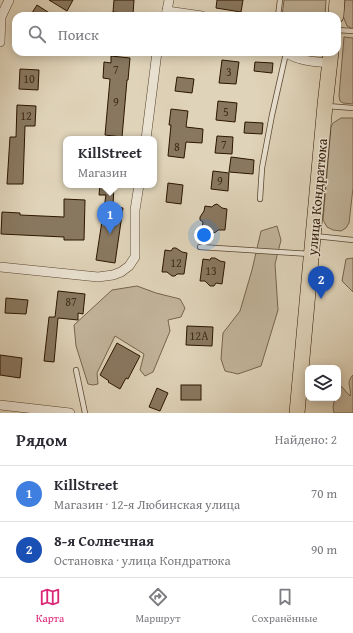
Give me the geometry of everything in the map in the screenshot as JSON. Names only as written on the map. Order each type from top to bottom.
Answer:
[{"type":"main road","points":[[336,12],[337,0]]},
{"type":"main road","name":"улица Кондратюка","points":[[297,413],[325,105],[331,57]]},
{"type":"street","points":[[0,42],[0,17],[9,0]]},
{"type":"street","points":[[167,12],[169,0]]},
{"type":"street","points":[[146,136],[156,56]]},
{"type":"street","points":[[292,56],[305,60],[331,57]]},
{"type":"street","points":[[0,267],[98,277],[113,275],[121,272],[129,266],[135,257],[135,210],[139,188]]},
{"type":"street","points":[[0,405],[70,413]]},
{"type":"lane","points":[[278,12],[280,0]]},
{"type":"lane","points":[[341,30],[353,31]]},
{"type":"lane","points":[[260,199],[262,168],[285,56]]},
{"type":"lane","points":[[325,105],[353,108]]},
{"type":"lane","points":[[314,236],[353,240]]},
{"type":"lane","points":[[200,247],[312,254]]},
{"type":"lane","points":[[76,370],[85,413]]},
{"type":"shaded area","points":[[284,0],[326,0],[325,12],[282,12]]},
{"type":"shaded area","points":[[345,0],[353,0],[353,29],[347,26],[343,16]]},
{"type":"shaded area","points":[[344,37],[353,38],[353,104],[343,103],[340,101],[339,96]]},
{"type":"shaded area","points":[[341,118],[353,118],[353,188],[349,223],[346,228],[341,231],[333,230],[327,227],[323,220],[331,127],[333,123]]},
{"type":"shaded area","points":[[277,226],[281,240],[275,264],[278,310],[261,366],[238,374],[225,371],[221,359],[223,333],[240,311],[261,231]]},
{"type":"shaded area","points":[[353,258],[353,292],[342,281],[346,259]]},
{"type":"shaded area","points":[[137,286],[156,293],[180,299],[185,308],[181,317],[168,320],[170,331],[153,372],[145,376],[140,370],[144,354],[115,336],[97,373],[98,384],[88,384],[76,346],[74,325],[112,290]]},
{"type":"shaded area","points":[[353,375],[353,413],[334,413],[334,401],[341,401],[341,386],[350,396],[349,380]]},
{"type":"building","points":[[49,0],[73,0],[67,11]]},
{"type":"building","points":[[114,0],[134,0],[133,12],[113,12]]},
{"type":"building","points":[[217,0],[243,0],[241,12],[216,8]]},
{"type":"building","points":[[37,5],[48,12],[33,12]]},
{"type":"building","points":[[111,56],[130,58],[122,136],[105,135],[110,79],[103,78],[104,62],[111,63]]},
{"type":"building","points":[[222,60],[239,62],[236,84],[219,83]]},
{"type":"building","points":[[255,62],[273,63],[272,73],[254,71]]},
{"type":"building","points":[[20,69],[39,70],[38,90],[19,89]]},
{"type":"building","points":[[177,77],[194,79],[192,93],[175,91]]},
{"type":"building","points":[[218,101],[237,103],[235,122],[216,120]]},
{"type":"building","points":[[17,105],[36,106],[35,126],[25,126],[23,184],[7,184],[10,137],[16,137]]},
{"type":"building","points":[[171,109],[188,111],[186,127],[203,129],[202,143],[186,142],[184,158],[168,156]]},
{"type":"building","points":[[245,122],[263,123],[262,134],[244,133]]},
{"type":"building","points":[[217,136],[233,137],[232,154],[215,153]]},
{"type":"building","points":[[231,157],[254,160],[253,174],[229,172]]},
{"type":"building","points":[[213,171],[229,173],[228,191],[211,189]]},
{"type":"building","points":[[168,183],[183,185],[181,204],[166,202]]},
{"type":"building","points":[[100,188],[114,188],[113,206],[123,208],[115,263],[96,260],[106,195],[99,195]]},
{"type":"building","points":[[64,199],[85,200],[84,240],[64,240],[64,237],[1,234],[2,212],[20,213],[20,215],[64,217]]},
{"type":"building","points":[[217,204],[222,208],[227,209],[225,230],[218,230],[213,233],[207,228],[202,228],[203,222],[200,220],[200,217],[205,206],[212,207]]},
{"type":"building","points":[[173,248],[187,253],[184,274],[172,276],[167,272],[162,272],[165,250],[171,251]]},
{"type":"building","points":[[211,258],[225,262],[222,284],[216,283],[214,286],[210,286],[205,281],[200,281],[203,259],[210,260]]},
{"type":"building","points":[[58,291],[85,294],[83,314],[78,313],[78,320],[58,318],[54,362],[44,361],[49,317],[55,317]]},
{"type":"building","points":[[6,298],[28,300],[26,314],[5,313]]},
{"type":"building","points":[[187,326],[213,327],[212,346],[186,345]]},
{"type":"building","points":[[117,343],[140,356],[128,379],[126,378],[120,389],[100,375]]},
{"type":"building","points":[[0,355],[22,358],[20,378],[0,375]]},
{"type":"building","points":[[181,385],[201,385],[201,400],[181,400]]},
{"type":"building","points":[[157,388],[168,393],[160,411],[149,407]]},
{"type":"place","name":"KillStreet","points":[[110,234]]},
{"type":"place","name":"8-я Солнечная","points":[[321,299]]}]
